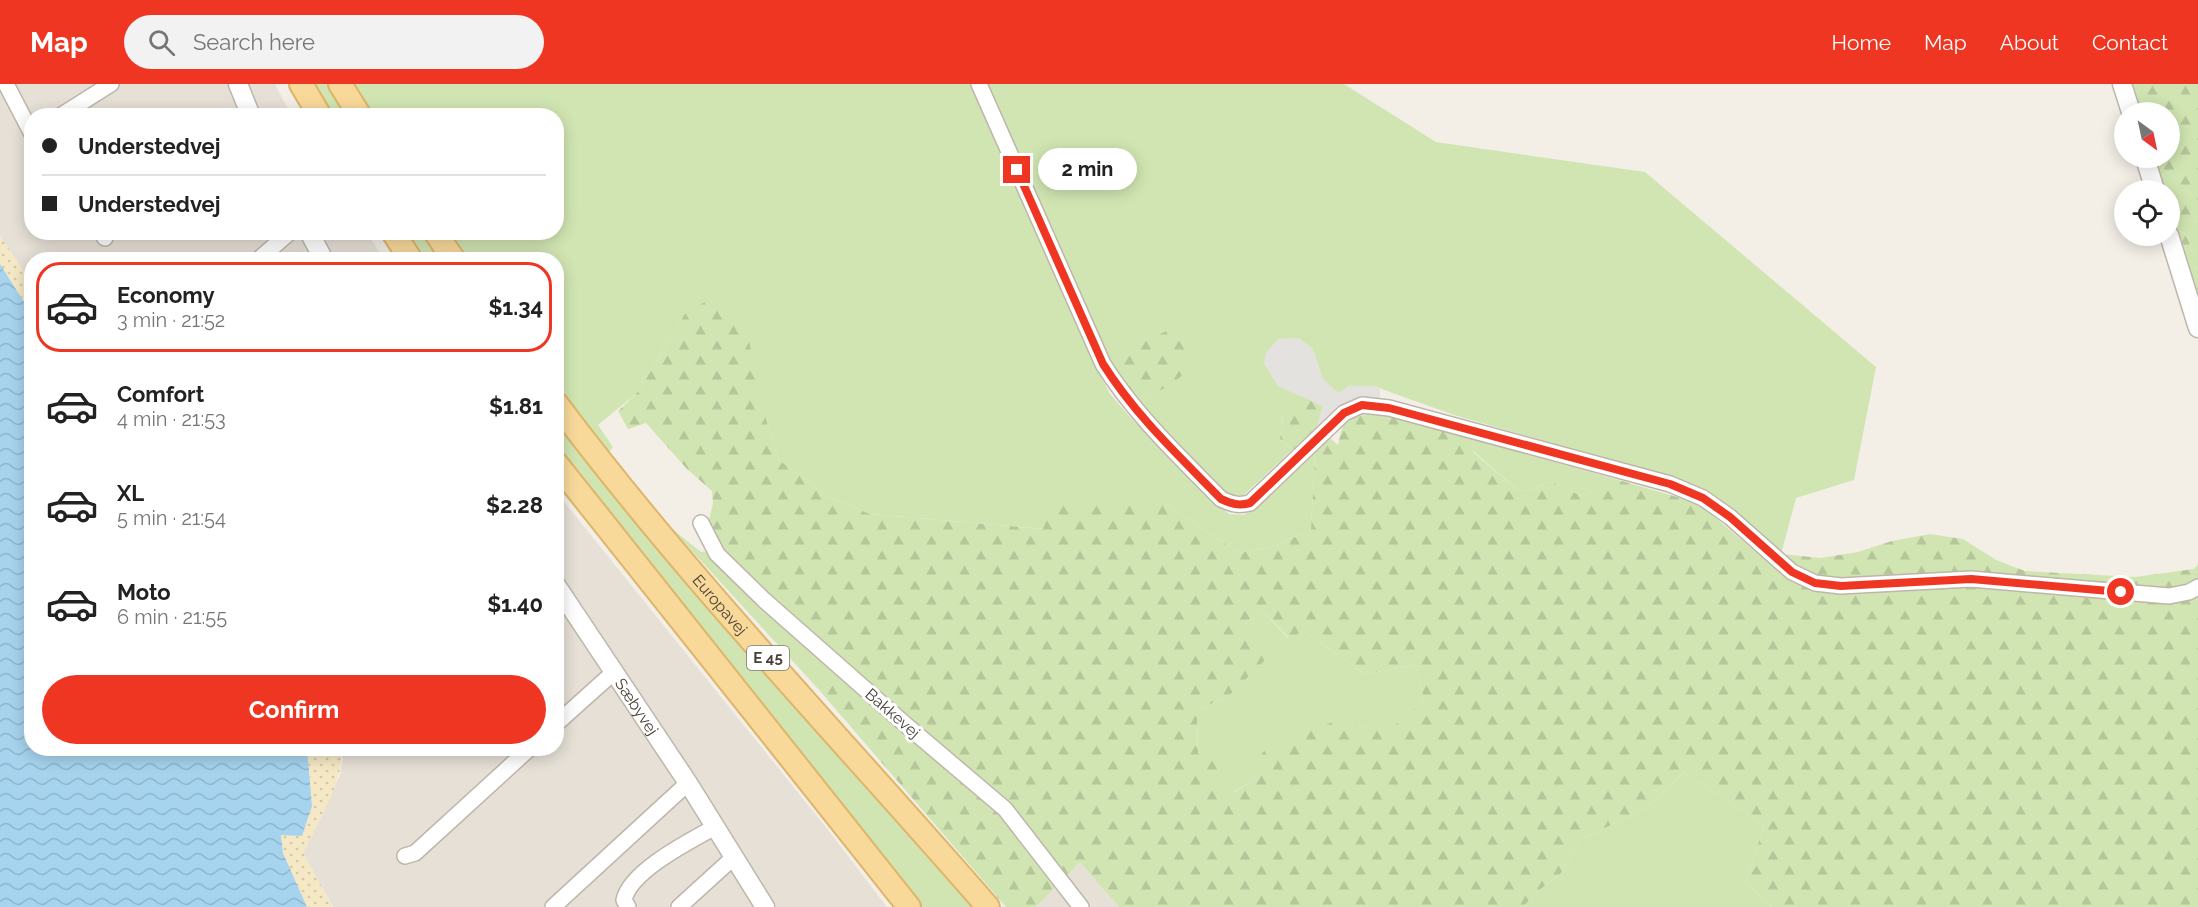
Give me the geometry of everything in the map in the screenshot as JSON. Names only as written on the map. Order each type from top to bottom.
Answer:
[{"type":"main road","points":[[301,84],[315,108]]},
{"type":"main road","points":[[340,84],[355,108]]},
{"type":"main road","name":"Europavej","points":[[564,414],[602,464],[669,544],[988,907]]},
{"type":"main road","name":"E 45","points":[[564,473],[909,907]]},
{"type":"street","points":[[6,84],[24,120]]},
{"type":"street","points":[[73,108],[111,84]]},
{"type":"street","points":[[238,84],[248,108]]},
{"type":"street","points":[[979,84],[1103,364],[1137,412],[1221,499],[1231,504],[1240,506],[1250,503],[1344,413],[1362,405],[1389,408],[1670,484],[1703,498],[1730,517],[1792,572],[1815,583],[1841,586],[1971,579],[2169,596],[2190,592],[2198,587]]},
{"type":"street","points":[[2122,84],[2128,102]]},
{"type":"street","points":[[267,252],[281,240]]},
{"type":"street","points":[[2172,246],[2198,328]]},
{"type":"street","name":"Bakkevej","points":[[701,523],[717,554],[764,600],[1005,809],[1081,907]]},
{"type":"street","name":"Sæbyvej","points":[[564,597],[688,783],[765,907]]},
{"type":"street","points":[[564,717],[614,672]]},
{"type":"street","points":[[405,856],[415,853],[521,756]]},
{"type":"street","points":[[553,907],[688,783]]},
{"type":"street","points":[[628,907],[624,900],[626,890],[655,863],[715,827]]},
{"type":"street","points":[[679,907],[734,857]]},
{"type":"shaded area","points":[[0,84],[275,84],[287,108],[24,108],[24,240],[372,240],[379,252],[24,252],[24,272],[0,236]]},
{"type":"shaded area","points":[[1299,338],[1313,349],[1323,379],[1338,393],[1349,386],[1373,386],[1380,389],[1380,401],[1341,410],[1317,427],[1323,406],[1278,386],[1264,364],[1266,353],[1278,339]]},
{"type":"shaded area","points":[[564,502],[828,830],[887,907],[333,907],[303,853],[340,775],[342,756],[564,756]]},
{"type":"shaded area","points":[[1080,862],[1119,907],[1036,907]]},
{"type":"green space","points":[[309,84],[330,84],[345,108],[324,108]]},
{"type":"green space","points":[[350,84],[970,84],[1110,394],[1214,502],[1229,514],[1243,515],[1256,509],[1315,453],[1311,530],[1272,547],[1239,553],[1161,501],[1044,529],[870,514],[827,496],[779,460],[766,419],[686,312],[637,393],[598,425],[613,447],[609,452],[564,396],[564,252],[459,252],[450,240],[564,240],[564,108],[365,108]]},
{"type":"green space","points":[[986,84],[1344,84],[1436,142],[1645,172],[1876,367],[1854,480],[1796,498],[1781,554],[1673,478],[1454,415],[1373,386],[1349,386],[1323,406],[1302,396],[1283,414],[1280,440],[1293,449],[1244,495],[1234,497],[1224,491],[1137,399],[1166,388],[1170,330],[1110,360]]},
{"type":"green space","points":[[2129,84],[2198,84],[2198,222],[2180,219],[2180,180],[2160,180],[2155,168],[2180,168],[2180,102],[2135,102]]},
{"type":"green space","points":[[2180,219],[2198,222],[2198,270],[2186,233],[2180,232]]},
{"type":"green space","points":[[2180,232],[2186,233],[2198,270],[2198,308],[2180,245]]},
{"type":"green space","points":[[407,240],[429,240],[437,252],[414,252]]},
{"type":"green space","points":[[722,298],[744,318],[766,419],[779,460],[827,496],[870,514],[1043,529],[1053,503],[1161,501],[1239,553],[1272,547],[1311,530],[1315,453],[1330,438],[1338,445],[1342,428],[1348,420],[1375,415],[1410,420],[1474,439],[1473,452],[1520,492],[1551,482],[1584,497],[1608,477],[1698,503],[1783,575],[1781,554],[1821,558],[1858,552],[1892,541],[1930,534],[1963,539],[1996,560],[2025,571],[2135,577],[2194,569],[2198,564],[2198,907],[1772,907],[1746,882],[1764,825],[1684,772],[1646,808],[1580,840],[1561,873],[1537,892],[1523,907],[1119,907],[1080,862],[1036,907],[1006,907],[820,691],[853,675],[722,550],[708,524],[713,503],[712,491],[687,469],[646,423],[628,429],[618,411],[637,393],[686,312],[709,300]],"holes":[[[1261,609],[1289,638],[1304,631],[1365,674],[1415,665],[1424,700],[1390,730],[1358,727],[1350,716],[1276,742],[1262,753],[1268,770],[1235,792],[1213,782],[1232,766],[1223,755],[1198,754],[1197,711],[1231,694],[1269,656],[1238,631]]]},
{"type":"green space","points":[[1170,329],[1185,338],[1188,371],[1166,388],[1137,399],[1126,387],[1110,360]]},
{"type":"green space","points":[[1302,395],[1323,406],[1317,427],[1293,449],[1280,440],[1283,414]]},
{"type":"green space","points":[[564,426],[979,907],[919,907],[564,458]]},
{"type":"green space","points":[[1474,439],[1608,477],[1584,497],[1551,482],[1520,492],[1473,451]]},
{"type":"green space","points":[[671,528],[701,552],[722,550],[854,675],[820,691]]},
{"type":"green space","points":[[1261,609],[1288,638],[1304,631],[1365,674],[1415,665],[1424,700],[1390,731],[1358,727],[1269,770],[1234,792],[1212,782],[1198,754],[1197,711],[1231,694],[1268,656],[1238,631]]},
{"type":"green space","points":[[1684,772],[1764,825],[1746,882],[1772,907],[1523,907],[1537,892],[1561,873],[1580,840],[1646,808]]},
{"type":"sand","points":[[0,236],[24,272],[24,302],[0,264]]},
{"type":"sand","points":[[308,756],[341,756],[335,787],[303,853],[333,907],[307,907],[283,853],[281,835],[302,836],[312,806]]},
{"type":"water","points":[[0,264],[24,302],[24,756],[308,756],[312,806],[302,836],[281,835],[283,853],[307,907],[0,907]]},
{"type":"route","points":[[1017,170],[1103,364],[1137,412],[1221,499],[1231,504],[1240,506],[1250,503],[1344,413],[1362,405],[1389,408],[1670,484],[1703,498],[1730,517],[1792,572],[1815,583],[1841,586],[1971,579],[2121,592]]}]
